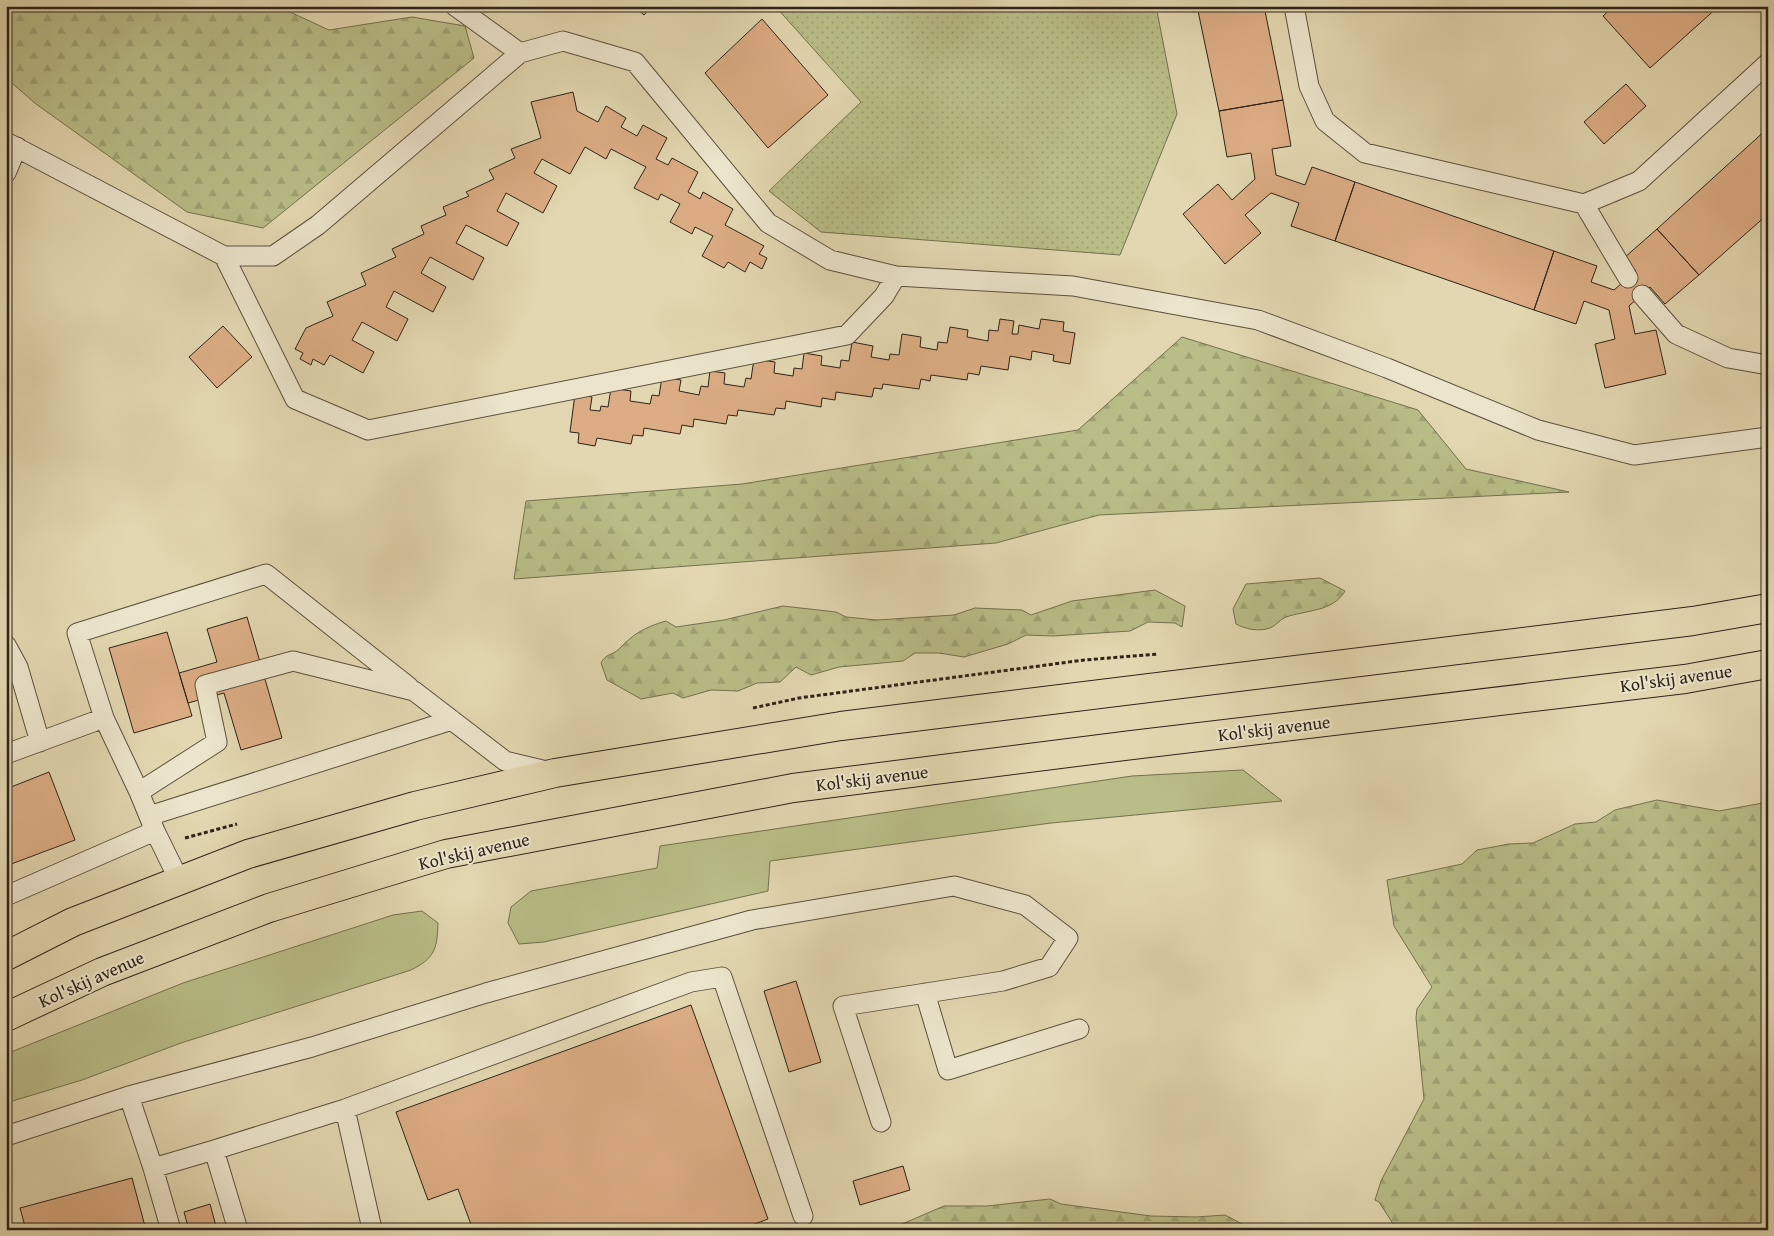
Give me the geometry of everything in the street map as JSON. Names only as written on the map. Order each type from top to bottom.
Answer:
[{"type":"main road","points":[[6,956],[73,922],[258,851],[414,806],[555,773],[841,726],[1693,622],[1768,608]]},
{"type":"main road","name":"Kol'skij avenue","points":[[6,1017],[102,972],[269,908],[446,854],[792,788],[1685,679],[1768,664]]},
{"type":"lane","points":[[1294,6],[1309,86],[1325,122],[1365,153],[1584,204],[1639,182],[1768,63]]},
{"type":"lane","points":[[456,7],[520,53]]},
{"type":"lane","points":[[6,174],[12,144],[224,256],[273,256],[318,225],[520,53],[563,41],[635,62],[768,223],[830,260],[896,276],[1073,286],[1258,320],[1387,368],[1538,430],[1634,455],[1768,437]]},
{"type":"lane","points":[[1584,204],[1628,278]]},
{"type":"lane","points":[[224,256],[295,399],[368,430],[847,335],[884,296],[896,276]]},
{"type":"lane","points":[[1642,294],[1676,334],[1728,358],[1768,364]]},
{"type":"lane","points":[[180,882],[104,718],[77,633],[266,574],[506,761],[555,773]]},
{"type":"lane","points":[[6,645],[18,667],[40,742]]},
{"type":"lane","points":[[139,792],[217,742],[205,685],[293,661],[414,691]]},
{"type":"lane","points":[[6,754],[104,718]]},
{"type":"lane","points":[[6,896],[152,824],[452,720]]},
{"type":"lane","points":[[6,1136],[129,1096],[312,1047],[486,993],[752,920],[954,886],[1025,905],[1068,938],[1049,968],[1003,981],[843,1006],[881,1122]]},
{"type":"lane","points":[[153,1168],[345,1109],[691,982],[722,978],[802,1216]]},
{"type":"lane","points":[[924,993],[948,1070],[1079,1029]]},
{"type":"lane","points":[[129,1096],[171,1230]]},
{"type":"lane","points":[[345,1109],[372,1229]]},
{"type":"lane","points":[[214,1150],[238,1230]]},
{"type":"green space","points":[[6,6],[277,6],[329,30],[412,17],[465,26],[474,58],[263,228],[187,212],[36,104],[6,78]]},
{"type":"green space","points":[[775,6],[1156,6],[1177,114],[1120,255],[821,232],[769,191],[861,102]]},
{"type":"green space","points":[[1182,337],[1418,410],[1466,469],[1569,492],[1099,515],[996,543],[514,579],[526,501],[742,484],[1078,430]]},
{"type":"green space","points":[[1320,578],[1345,591],[1334,603],[1326,607],[1286,617],[1266,629],[1252,629],[1236,624],[1233,609],[1246,584]]},
{"type":"green space","points":[[1155,590],[1185,606],[1182,627],[1175,623],[1148,622],[1130,631],[1053,636],[1026,635],[1008,644],[964,657],[939,653],[915,653],[903,661],[839,667],[811,675],[796,667],[780,682],[757,683],[738,691],[711,690],[683,698],[673,693],[641,699],[607,680],[601,663],[629,639],[652,626],[666,621],[676,627],[724,620],[783,606],[836,612],[846,617],[877,620],[954,615],[975,608],[1022,610],[1031,615],[1072,601]]},
{"type":"green space","points":[[1243,770],[1282,801],[1051,823],[770,861],[768,891],[544,942],[519,944],[508,923],[511,907],[531,891],[657,868],[660,846],[1132,776]]},
{"type":"green space","points":[[1657,800],[1719,811],[1768,802],[1768,1230],[1495,1230],[1495,1228],[1397,1230],[1379,1202],[1375,1200],[1381,1181],[1424,1099],[1416,1018],[1417,1009],[1432,987],[1394,926],[1387,880],[1462,864],[1477,850],[1509,844],[1533,843],[1575,824],[1596,822],[1615,810]]},
{"type":"green space","points":[[422,911],[438,923],[437,940],[430,957],[411,970],[181,1043],[82,1080],[6,1103],[6,1054],[183,983],[393,915]]},
{"type":"green space","points":[[1050,1199],[1061,1204],[1151,1216],[1196,1217],[1225,1215],[1246,1226],[1284,1224],[1308,1230],[888,1230],[944,1206],[987,1206]]},
{"type":"building","points":[[634,6],[652,6],[644,15]]},
{"type":"building","points":[[1197,6],[1264,6],[1283,100],[1219,111]]},
{"type":"building","points":[[1614,6],[1719,6],[1650,68],[1603,16]]},
{"type":"building","points":[[762,19],[828,95],[768,148],[705,73]]},
{"type":"building","points":[[1626,84],[1646,106],[1604,144],[1584,122]]},
{"type":"building","points":[[573,92],[577,111],[598,122],[606,106],[626,118],[621,127],[637,136],[643,125],[667,138],[656,159],[668,165],[672,158],[698,172],[688,192],[700,199],[703,192],[733,209],[725,225],[764,246],[759,254],[767,258],[762,269],[750,262],[745,272],[728,262],[724,268],[702,256],[713,236],[695,227],[692,234],[670,222],[680,204],[661,194],[658,200],[634,188],[646,167],[611,149],[606,159],[585,147],[570,174],[542,159],[534,173],[557,186],[543,213],[506,193],[497,211],[519,223],[507,246],[466,225],[456,243],[484,258],[473,280],[430,257],[421,273],[446,287],[433,312],[394,291],[386,307],[408,319],[397,341],[362,322],[352,340],[374,352],[363,373],[330,355],[324,365],[313,359],[311,365],[300,359],[303,353],[295,349],[306,328],[333,316],[327,302],[366,285],[361,273],[396,257],[392,249],[424,234],[421,226],[446,215],[443,207],[469,196],[466,192],[494,179],[489,170],[515,158],[511,149],[541,138],[531,102]]},
{"type":"building","points":[[1283,100],[1291,146],[1272,149],[1276,175],[1305,185],[1312,167],[1355,182],[1335,241],[1291,226],[1299,203],[1271,193],[1245,215],[1261,233],[1225,264],[1183,214],[1218,184],[1232,200],[1255,179],[1251,153],[1227,157],[1219,111]]},
{"type":"building","points":[[1768,128],[1768,214],[1699,275],[1657,229]]},
{"type":"building","points":[[1355,182],[1554,251],[1534,310],[1335,241]]},
{"type":"building","points":[[1657,229],[1699,275],[1665,304],[1650,287],[1629,306],[1635,334],[1656,330],[1666,374],[1605,388],[1595,344],[1615,339],[1609,310],[1584,301],[1576,324],[1534,310],[1554,251],[1597,266],[1591,282],[1614,290],[1636,271],[1624,258]]},
{"type":"building","points":[[1000,319],[1014,321],[1012,334],[1018,334],[1019,325],[1039,329],[1041,319],[1064,322],[1063,331],[1075,333],[1070,364],[1053,361],[1054,355],[1032,351],[1031,360],[1010,356],[1008,370],[981,366],[979,375],[968,373],[967,380],[931,375],[930,381],[921,379],[919,389],[883,384],[882,389],[874,388],[872,397],[836,392],[835,400],[822,398],[821,407],[786,401],[785,409],[776,408],[774,415],[738,410],[737,416],[728,415],[726,424],[694,419],[693,427],[682,425],[680,434],[644,428],[643,436],[633,435],[631,444],[597,438],[595,446],[578,443],[579,433],[570,432],[575,394],[592,397],[590,410],[600,411],[601,406],[608,407],[611,388],[631,391],[630,401],[650,404],[652,395],[659,396],[662,377],[681,380],[679,391],[699,395],[701,386],[708,387],[710,371],[725,373],[724,384],[744,387],[746,378],[751,379],[754,359],[775,362],[774,373],[793,376],[794,368],[802,369],[804,353],[822,356],[821,365],[840,368],[841,360],[849,361],[852,342],[873,346],[871,357],[889,360],[890,354],[899,355],[902,334],[921,337],[920,347],[937,350],[938,342],[947,343],[950,327],[968,330],[967,337],[988,341],[989,330],[998,331]]},
{"type":"building","points":[[223,326],[252,357],[217,388],[189,357]]},
{"type":"building","points":[[247,617],[282,738],[241,750],[224,693],[188,703],[179,673],[217,662],[207,629]]},
{"type":"building","points":[[167,632],[192,716],[134,733],[109,648]]},
{"type":"building","points":[[49,772],[75,840],[6,866],[6,789]]},
{"type":"building","points":[[796,981],[821,1062],[789,1072],[764,991]]},
{"type":"building","points":[[691,1005],[768,1219],[739,1230],[473,1230],[458,1189],[428,1200],[396,1112]]},
{"type":"building","points":[[903,1166],[910,1190],[860,1205],[853,1181]]},
{"type":"building","points":[[132,1178],[146,1230],[26,1230],[20,1208]]},
{"type":"building","points":[[210,1204],[217,1230],[189,1230],[184,1212]]}]
